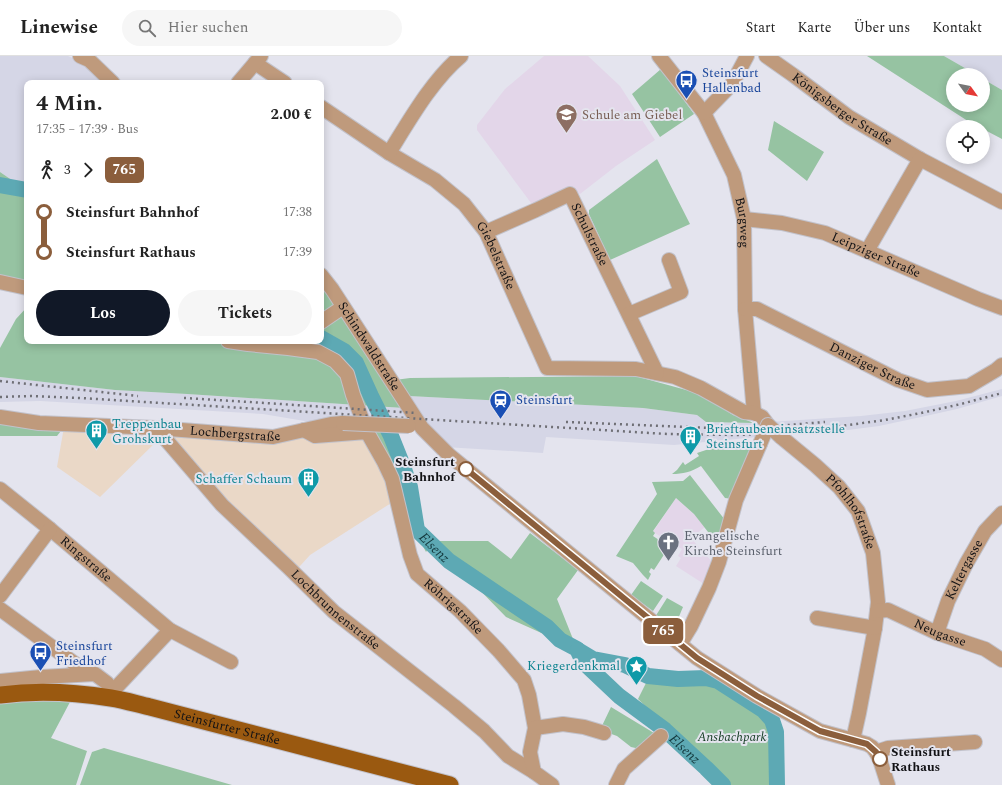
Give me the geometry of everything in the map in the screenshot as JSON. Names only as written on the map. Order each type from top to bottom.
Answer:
[{"type":"main road","name":"Steinsfurter Straße","points":[[0,695],[38,692],[112,695],[150,707],[450,785]]},
{"type":"street","name":"Burgweg","points":[[659,56],[704,113],[734,175],[744,219],[745,309],[761,418]]},
{"type":"street","points":[[704,113],[732,84],[747,56]]},
{"type":"street","name":"Königsberger Straße","points":[[766,56],[849,117],[920,160],[1002,202]]},
{"type":"street","points":[[85,57],[110,80]]},
{"type":"street","points":[[389,153],[406,125],[452,58]]},
{"type":"street","points":[[240,80],[258,59],[282,80]]},
{"type":"street","name":"Giebelstraße","points":[[324,109],[389,153],[435,180],[464,204],[486,232],[547,368],[636,369],[657,373]]},
{"type":"street","points":[[867,250],[920,160]]},
{"type":"street","name":"Schulstraße","points":[[486,232],[570,194],[657,373]]},
{"type":"street","name":"Leipziger Straße","points":[[744,219],[782,223],[825,233],[1002,308]]},
{"type":"street","points":[[629,314],[682,292],[669,260]]},
{"type":"street","name":"Schindwaldstraße","points":[[324,279],[332,289],[416,424],[449,455],[697,658],[757,696],[808,725],[820,731],[853,740]]},
{"type":"street","points":[[0,282],[24,287]]},
{"type":"street","points":[[324,321],[343,307]]},
{"type":"street","name":"Danziger Straße","points":[[745,309],[757,309],[898,380],[927,390],[969,386],[1002,365]]},
{"type":"street","name":"Röhrigstraße","points":[[248,344],[292,344],[318,352],[335,361],[347,374],[367,432],[392,479],[410,555],[417,574],[460,611],[499,651],[524,680],[529,695],[535,728],[530,752],[534,772]]},
{"type":"street","points":[[657,373],[675,377],[701,388],[744,412],[761,418],[760,444],[736,500],[719,562],[709,588],[691,626],[680,644]]},
{"type":"street","name":"Lochbergstraße","points":[[0,417],[39,423],[156,428],[273,436],[331,424],[416,424]]},
{"type":"street","name":"Pfohlhofstraße","points":[[761,418],[839,487],[858,511],[873,553],[878,602],[875,628],[853,740]]},
{"type":"street","name":"Lochbrunnenstraße","points":[[156,428],[222,505],[334,612],[454,706],[484,731],[508,756],[534,772]]},
{"type":"street","points":[[304,430],[315,436],[367,432]]},
{"type":"street","name":"Ringstraße","points":[[0,489],[170,630],[231,662]]},
{"type":"street","name":"Keltergasse","points":[[937,633],[948,602],[966,564],[985,531],[1002,513]]},
{"type":"street","points":[[0,596],[50,529]]},
{"type":"street","points":[[0,609],[89,674]]},
{"type":"street","name":"Neugasse","points":[[877,611],[888,610],[937,633],[985,649],[1002,660]]},
{"type":"street","points":[[817,618],[875,628]]},
{"type":"street","points":[[0,681],[95,674],[108,683],[112,695],[170,630]]},
{"type":"street","points":[[535,728],[563,724],[584,727],[604,733]]},
{"type":"street","points":[[616,785],[624,769],[661,736]]},
{"type":"street","points":[[853,740],[867,744],[876,752],[884,770],[888,785]]},
{"type":"street","points":[[876,752],[888,748],[975,742]]},
{"type":"street","points":[[534,772],[552,785]]},
{"type":"shaded area","points":[[0,56],[68,56],[87,64],[102,80],[24,80],[24,184],[19,185],[0,172]]},
{"type":"shaded area","name":"Schule am Giebel","points":[[544,56],[588,56],[620,86],[655,140],[616,166],[580,194],[571,188],[534,207],[477,130],[477,125],[505,89]]},
{"type":"shaded area","points":[[944,56],[1002,56],[1002,90],[990,83],[990,68],[965,68]]},
{"type":"shaded area","points":[[0,377],[115,390],[404,408],[409,396],[643,408],[697,415],[706,422],[754,423],[861,416],[905,411],[956,401],[1002,389],[1002,396],[957,409],[921,417],[879,426],[848,430],[674,445],[546,437],[543,453],[445,447],[422,431],[392,428],[340,427],[263,414],[40,401],[0,402]]},
{"type":"shaded area","points":[[64,427],[290,437],[374,428],[401,499],[388,505],[310,555],[291,576],[218,509],[157,441],[100,497],[57,467]]},
{"type":"shaded area","points":[[676,498],[694,514],[705,527],[691,538],[713,563],[704,584],[676,566],[681,558],[678,556],[682,549],[653,532]]},
{"type":"green space","points":[[867,56],[944,56],[965,68],[946,68],[946,107]]},
{"type":"green space","points":[[661,69],[694,114],[660,137],[632,94]]},
{"type":"green space","points":[[990,83],[1002,90],[1002,139],[990,133],[990,120],[966,120],[954,112],[990,112]]},
{"type":"green space","points":[[774,121],[824,152],[807,181],[768,150]]},
{"type":"green space","points":[[657,159],[690,224],[610,260],[589,214],[589,210]]},
{"type":"green space","points":[[0,172],[19,185],[24,184],[24,287],[0,281]]},
{"type":"green space","points":[[324,288],[387,381],[410,378],[635,376],[701,394],[733,415],[754,423],[706,422],[697,415],[643,408],[409,396],[404,408],[115,390],[0,377],[0,348],[16,319],[24,310],[24,344],[324,344]]},
{"type":"green space","points":[[0,421],[64,427],[57,436],[0,436]]},
{"type":"green space","points":[[374,428],[392,428],[407,468],[412,491],[414,523],[433,541],[488,541],[511,559],[530,533],[578,570],[557,599],[577,649],[506,617],[433,542],[426,552],[411,523]]},
{"type":"green space","points":[[750,442],[753,447],[733,499],[725,498],[701,466],[694,470],[680,474],[672,474],[683,462],[685,465],[699,456],[697,453],[718,446]]},
{"type":"green space","points":[[690,475],[725,520],[719,546],[694,514],[676,498],[653,531],[655,533],[653,536],[659,540],[661,536],[668,540],[663,547],[667,550],[654,570],[651,568],[649,572],[651,574],[648,580],[633,563],[616,556],[657,494],[652,482],[683,481]]},
{"type":"green space","points":[[641,581],[663,596],[653,611],[631,595]]},
{"type":"green space","points":[[667,598],[683,607],[676,622],[671,625],[655,617]]},
{"type":"green space","name":"Ansbachpark","points":[[648,679],[691,680],[718,683],[762,711],[771,722],[771,785],[727,785],[638,699]]},
{"type":"green space","points":[[41,699],[77,701],[70,702],[51,738],[87,751],[76,785],[0,785],[0,704]]},
{"type":"green space","points":[[611,707],[654,733],[640,749],[631,747],[617,736],[600,730]]},
{"type":"green space","points":[[104,748],[232,785],[80,785],[92,752]]},
{"type":"waterway","name":"Elsenz","points":[[0,185],[24,189]]},
{"type":"waterway","name":"Elsenz","points":[[324,340],[344,351],[356,363],[391,436],[403,466],[410,487],[417,530],[449,561],[547,627],[560,640],[577,649],[583,662],[619,696],[665,730],[723,785]]},
{"type":"waterway","name":"Elsenz","points":[[578,650],[593,659],[625,665],[648,676],[678,679],[706,678],[718,681],[763,710],[772,720],[776,732],[777,785]]},
{"type":"railway","points":[[0,381],[138,396]]},
{"type":"railway","points":[[0,397],[30,396],[80,398],[667,434],[738,435],[790,433],[885,420],[961,404],[1002,393]]},
{"type":"railway","points":[[184,398],[416,413]]},
{"type":"railway","points":[[566,422],[713,428],[753,428],[825,422]]},
{"type":"bus line","name":"765","points":[[466,469],[697,658],[757,696],[820,731],[867,744],[872,747],[880,759]]},
{"type":"place","name":"Steinsfurt Hallenbad","points":[[686,100]]},
{"type":"place","name":"Schule am Giebel","points":[[566,134]]},
{"type":"place","name":"Steinsfurt","points":[[501,420]]},
{"type":"place","name":"Treppenbau Grohskurt","points":[[96,450]]},
{"type":"place","name":"Brieftaubeneinsatzstelle Steinsfurt","points":[[690,456]]},
{"type":"place","name":"Steinsfurt Bahnhof","points":[[466,469]]},
{"type":"place","name":"Schaffer Schaum","points":[[308,498]]},
{"type":"place","name":"Evangelische Kirche Steinsfurt","points":[[668,562]]},
{"type":"place","name":"Steinsfurt Friedhof","points":[[41,672]]},
{"type":"place","name":"Kriegerdenkmal","points":[[636,686]]},
{"type":"place","name":"Steinsfurt Rathaus","points":[[880,759]]}]
